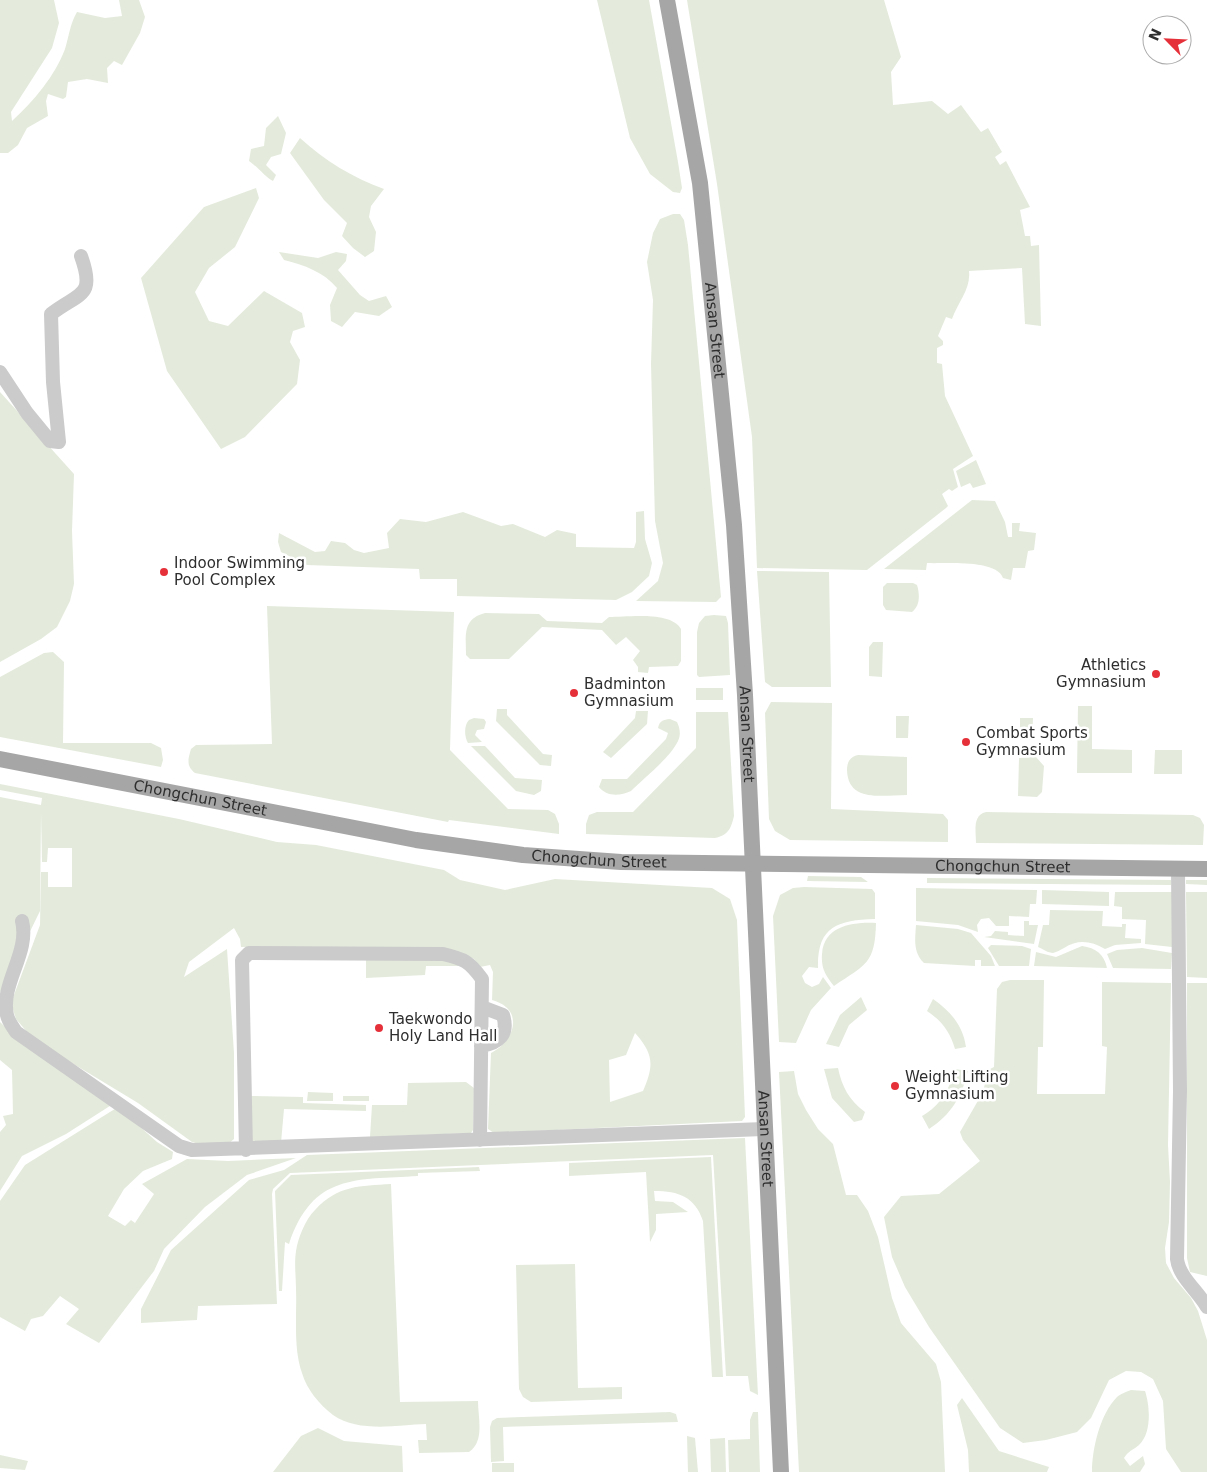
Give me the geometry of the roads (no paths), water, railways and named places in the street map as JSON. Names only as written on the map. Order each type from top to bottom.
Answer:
[{"type":"main road","name":"Ansan Street","points":[[666,0],[700,183],[734,525],[781,1472]]},
{"type":"main road","name":"Chongchun Street","points":[[0,759],[472,849],[601,861],[1207,869]]},
{"type":"street","points":[[0,372],[27,413],[50,441],[59,442],[53,382],[51,314],[65,303],[78,297],[86,289],[88,274],[81,256]]},
{"type":"street","points":[[1178,869],[1180,1091],[1177,1259],[1181,1273],[1196,1288],[1207,1307]]},
{"type":"street","points":[[22,921],[25,933],[5,1001],[7,1016],[16,1032],[179,1146],[192,1150],[246,1150],[764,1129]]},
{"type":"street","points":[[246,1150],[242,960],[250,953],[443,954],[464,959],[472,965],[482,979],[480,1140]]},
{"type":"street","points":[[481,1046],[496,1044],[504,1035],[506,1026],[503,1015],[482,1007]]},
{"type":"place","name":"Indoor Swimming Pool Complex","points":[[164,572]]},
{"type":"place","name":"Athletics Gymnasium","points":[[1156,674]]},
{"type":"place","name":"Badminton Gymnasium","points":[[574,693]]},
{"type":"place","name":"Combat Sports Gymnasium","points":[[966,742]]},
{"type":"place","name":"Taekwondo Holy Land Hall","points":[[379,1028]]},
{"type":"place","name":"Weight Lifting Gymnasium","points":[[895,1086]]}]
